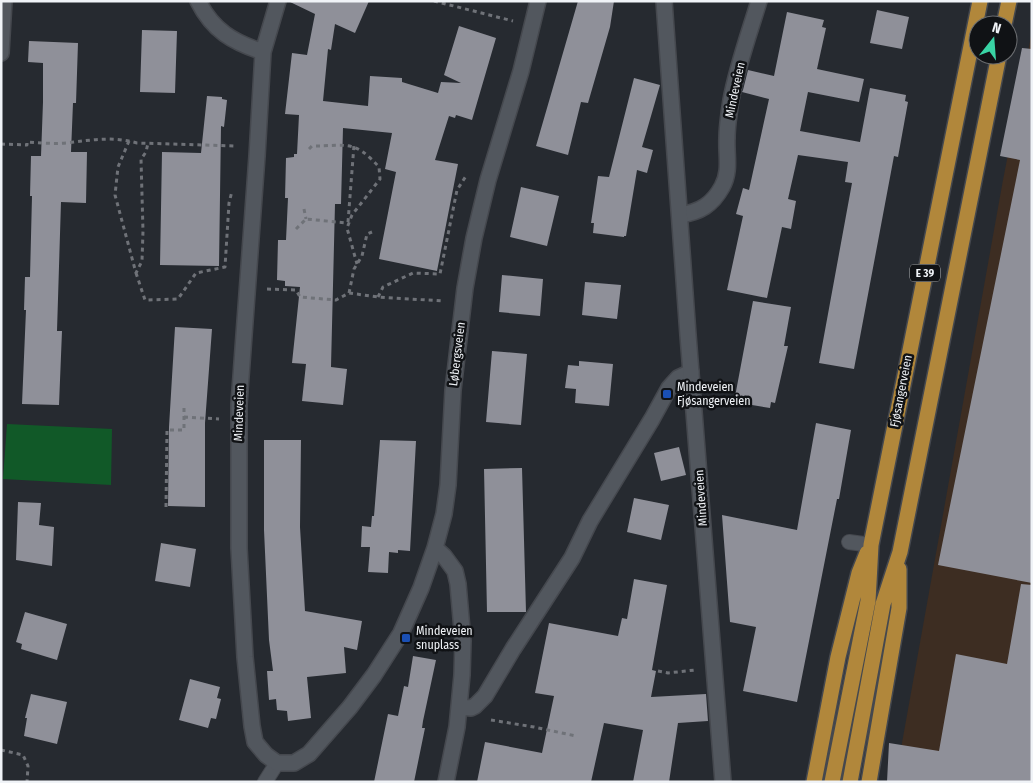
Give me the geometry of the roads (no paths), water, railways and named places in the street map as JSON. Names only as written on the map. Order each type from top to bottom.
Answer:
[{"type":"highway","name":"Fjøsangerveien","points":[[832,782],[868,601],[871,545],[980,1]]},
{"type":"highway","points":[[1006,15],[1009,1]]},
{"type":"highway","name":"E 39","points":[[850,782],[883,604],[900,552],[996,65]]},
{"type":"highway","name":"E 39","points":[[814,782],[838,657],[859,573],[871,545]]},
{"type":"highway","name":"E 39","points":[[869,782],[899,608],[900,552]]},
{"type":"street","points":[[1,53],[4,1]]},
{"type":"street","points":[[198,1],[211,21],[225,35],[240,44],[263,52]]},
{"type":"street","name":"Mindeveien","points":[[277,763],[266,755],[255,742],[252,726],[243,622],[239,525],[239,404],[258,156],[263,52],[278,1]]},
{"type":"street","name":"Løbergsveien","points":[[435,548],[444,514],[448,485],[453,390],[464,298],[474,238],[488,180],[521,71],[538,1]]},
{"type":"street","name":"Mindeveien","points":[[664,1],[723,782]]},
{"type":"street","name":"Mindeveien","points":[[680,215],[694,213],[703,209],[724,181],[728,165],[727,137],[737,73],[759,1]]},
{"type":"street","points":[[459,711],[475,706],[485,696],[572,558],[590,521],[652,420],[669,388],[678,378],[691,372]]},
{"type":"street","points":[[277,763],[294,763],[308,754],[350,707],[374,675],[401,633],[421,588],[435,548],[454,568],[458,584],[464,641],[459,711],[453,754],[446,782]]},
{"type":"lane","points":[[849,542],[871,545]]},
{"type":"lane","points":[[265,782],[277,763]]},
{"type":"place","name":"Mindeveien Fjøsangerveien","points":[[667,394]]},
{"type":"place","name":"Mindeveien snuplass","points":[[406,638]]}]
